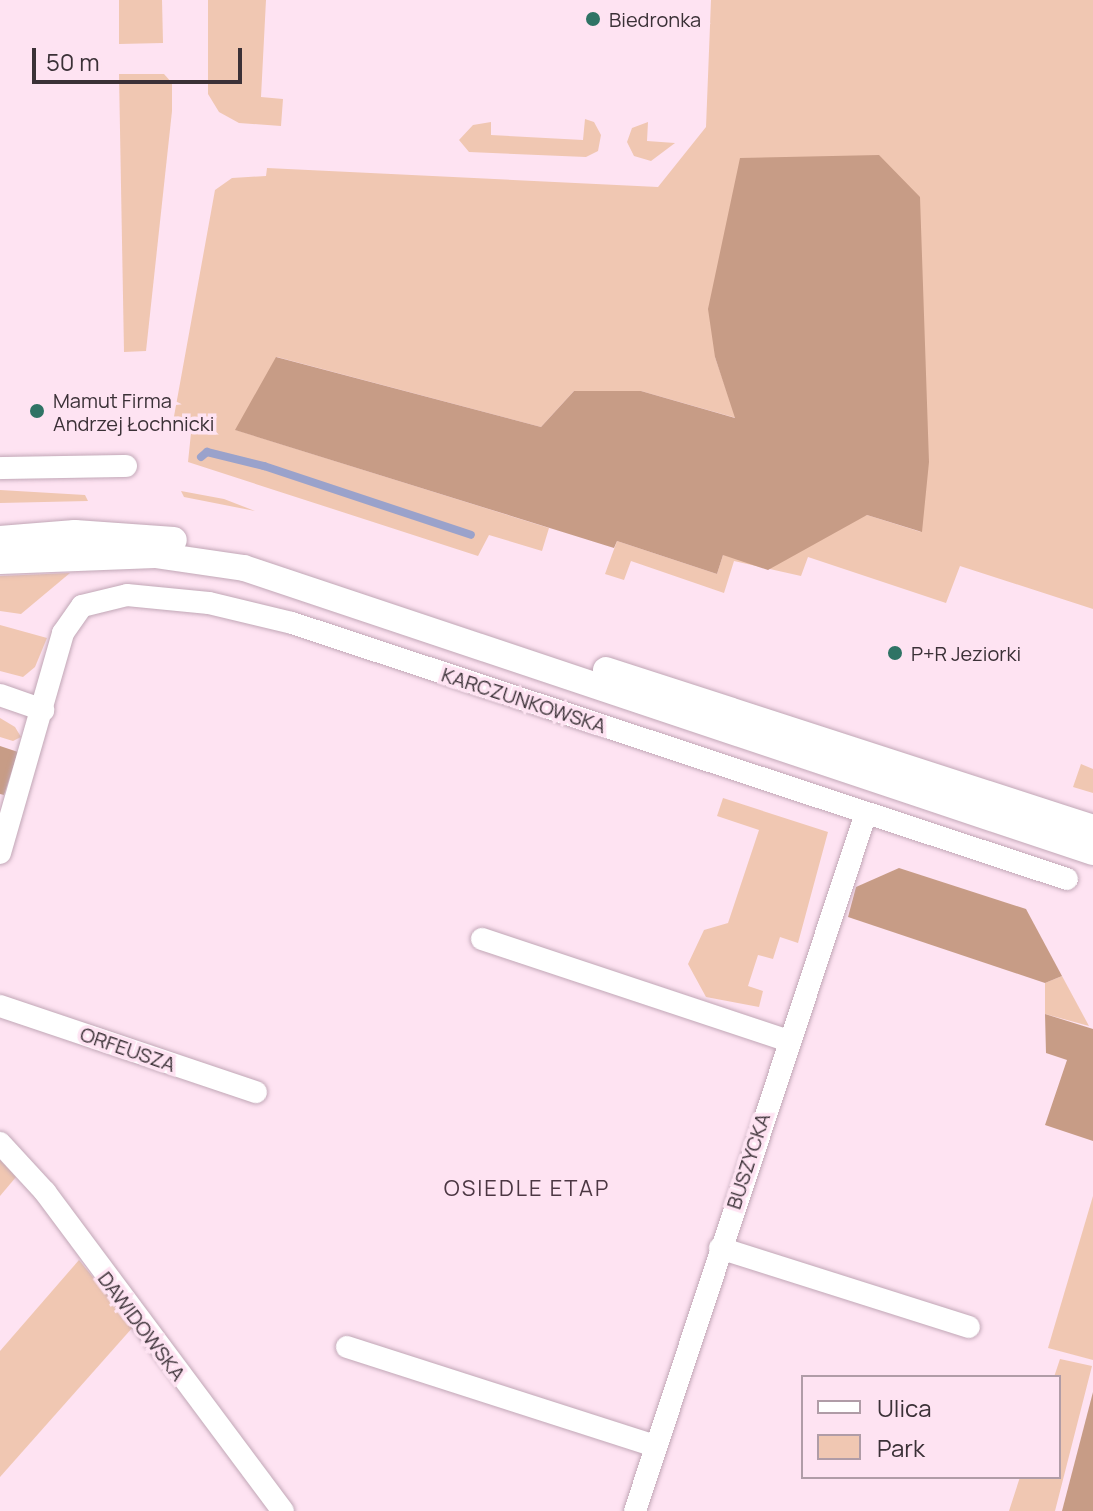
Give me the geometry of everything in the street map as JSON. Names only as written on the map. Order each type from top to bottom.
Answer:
[{"type":"street","points":[[0,468],[126,466]]},
{"type":"street","points":[[0,539],[120,535],[250,554],[1093,828]]},
{"type":"street","name":"KARCZUNKOWSKA","points":[[0,561],[155,555],[244,568],[1093,852]]},
{"type":"street","name":"KARCZUNKOWSKA","points":[[0,853],[63,633],[82,606],[127,595],[209,603],[292,623],[1067,879]]},
{"type":"street","points":[[0,695],[43,710]]},
{"type":"street","name":"BUSZYCKA","points":[[635,1511],[788,1041],[866,813]]},
{"type":"street","points":[[482,939],[788,1041]]},
{"type":"street","name":"ORFEUSZA","points":[[0,1006],[256,1092]]},
{"type":"street","name":"DAWIDOWSKA","points":[[0,1143],[45,1192],[283,1511]]},
{"type":"street","points":[[720,1248],[969,1327]]},
{"type":"street","points":[[347,1347],[656,1446]]},
{"type":"green space","points":[[119,0],[162,0],[163,43],[119,44]]},
{"type":"green space","points":[[208,0],[266,0],[261,97],[283,99],[281,126],[239,123],[219,112],[208,94]]},
{"type":"green space","points":[[711,0],[1093,0],[1093,609],[960,566],[946,603],[808,557],[801,576],[734,561],[724,593],[631,561],[624,580],[605,574],[617,541],[717,574],[723,555],[867,515],[921,532],[715,357],[736,418],[641,391],[574,391],[541,427],[277,357],[236,430],[549,528],[542,551],[489,535],[478,556],[188,462],[191,433],[171,433],[215,190],[232,178],[266,176],[267,168],[658,187],[706,127]]},
{"type":"green space","points":[[119,74],[164,74],[172,83],[172,111],[146,351],[124,352]]},
{"type":"green space","points":[[585,119],[594,122],[601,135],[598,151],[586,157],[469,152],[459,140],[473,125],[491,122],[491,135],[583,140]]},
{"type":"green space","points":[[648,122],[647,141],[675,143],[651,161],[634,156],[627,142],[632,128]]},
{"type":"green space","points":[[0,490],[85,495],[88,501],[0,503]]},
{"type":"green space","points":[[181,491],[224,499],[255,511],[184,497]]},
{"type":"green space","points":[[70,573],[21,614],[0,611],[0,576]]},
{"type":"green space","points":[[0,625],[47,638],[35,667],[23,677],[0,671]]},
{"type":"green space","points":[[0,718],[15,727],[21,737],[13,741],[0,737]]},
{"type":"green space","points":[[1081,764],[1093,769],[1093,793],[1073,787]]},
{"type":"green space","points":[[723,798],[828,832],[798,943],[780,937],[773,959],[758,955],[748,986],[763,991],[759,1007],[706,997],[688,964],[704,930],[728,923],[759,830],[717,816]]},
{"type":"green space","points":[[1062,976],[1089,1026],[1045,1014],[1045,983]]},
{"type":"green space","points":[[0,1160],[16,1177],[0,1196]]},
{"type":"green space","points":[[1093,1196],[1093,1360],[1048,1348]]},
{"type":"green space","points":[[79,1260],[133,1327],[0,1477],[0,1351]]},
{"type":"green space","points":[[1060,1359],[1092,1366],[1055,1511],[1009,1511],[1019,1479],[1061,1479],[1061,1375],[1055,1375]]},
{"type":"shaded area","points":[[879,155],[920,197],[929,462],[922,532],[867,515],[768,570],[723,555],[717,574],[617,541],[614,548],[235,430],[276,357],[541,427],[574,391],[641,391],[735,418],[715,357],[708,309],[740,158]]},
{"type":"shaded area","points":[[0,746],[18,752],[4,795],[0,794]]},
{"type":"shaded area","points":[[899,868],[1026,909],[1062,976],[1045,983],[848,917],[856,887]]},
{"type":"shaded area","points":[[1045,1014],[1093,1029],[1093,1141],[1045,1125],[1067,1060],[1046,1053]]},
{"type":"shaded area","points":[[1093,1392],[1093,1511],[1062,1511]]},
{"type":"waterway","points":[[201,457],[207,452],[264,466],[471,535]]},
{"type":"place","name":"Biedronka","points":[[593,19]]},
{"type":"place","name":"Mamut Firma Andrzej Łochnicki","points":[[37,411]]},
{"type":"place","name":"P+R Jeziorki","points":[[895,653]]},
{"type":"district","name":"OSIEDLE ETAP","points":[[527,1189]]}]
